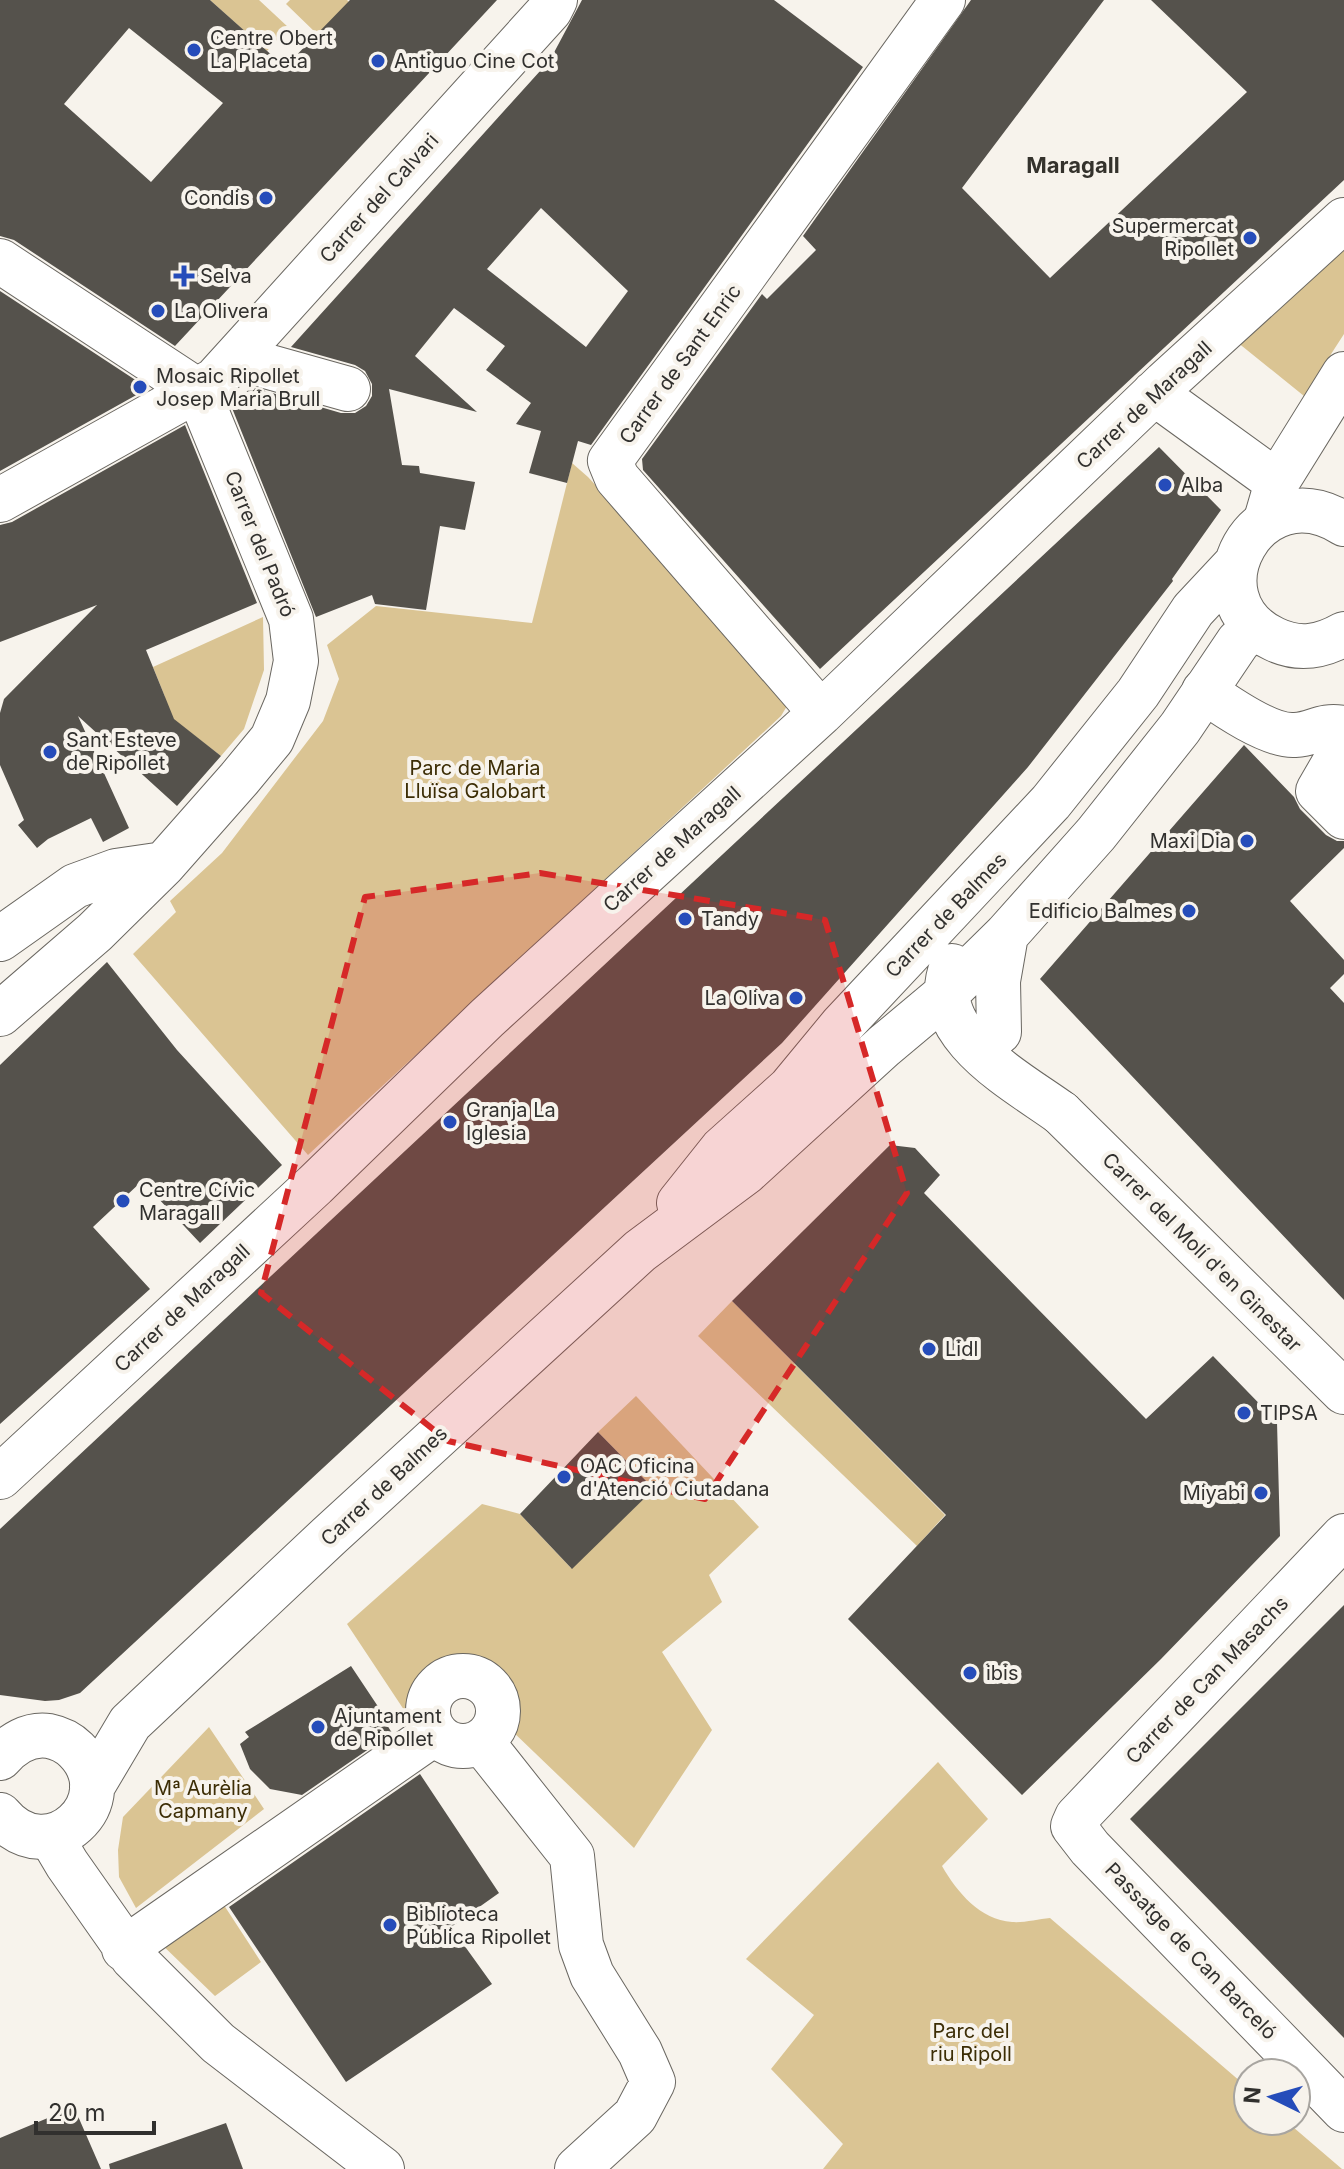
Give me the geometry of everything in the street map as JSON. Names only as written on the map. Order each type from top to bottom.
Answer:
[{"type":"street","name":"Carrer del Calvari","points":[[0,500],[215,380],[550,10],[555,0]]},
{"type":"street","name":"Carrer de Sant Enric","points":[[821,713],[617,478],[610,461],[943,0]]},
{"type":"street","name":"Carrer de Maragall","points":[[0,1477],[315,1185],[487,1018],[821,713],[1154,393],[1344,220]]},
{"type":"street","points":[[0,261],[198,391]]},
{"type":"street","points":[[243,349],[266,366],[348,389]]},
{"type":"street","points":[[1272,501],[1344,374]]},
{"type":"street","name":"Carrer del Padró","points":[[0,1014],[95,932],[164,864],[272,739],[288,701],[296,661],[291,619],[198,391]]},
{"type":"street","points":[[1154,393],[1285,512],[1306,509],[1343,519]]},
{"type":"street","name":"Carrer de Balmes","points":[[640,1251],[722,1149],[790,1088],[842,1025],[1051,802],[1138,693],[1193,610],[1236,564],[1272,501]]},
{"type":"street","points":[[1236,564],[1236,594],[1253,627],[1284,644],[1305,647],[1327,643],[1344,634]]},
{"type":"street","name":"Carrer de Balmes","points":[[20,1837],[67,1830],[80,1819],[89,1804],[92,1787],[130,1723],[640,1251],[746,1172],[884,1046],[945,995],[1006,935],[1096,834],[1180,728],[1238,642],[1253,627]]},
{"type":"street","points":[[1204,691],[1247,721],[1293,736],[1328,725],[1344,728]]},
{"type":"street","points":[[1344,746],[1318,791],[1344,817]]},
{"type":"street","points":[[790,1088],[871,1022],[904,1000],[923,995],[945,995],[950,971],[973,926],[1034,854],[1051,802]]},
{"type":"street","points":[[0,939],[75,886],[116,871],[164,864]]},
{"type":"street","points":[[884,1046],[905,1042],[948,1045],[987,1042],[1006,935]]},
{"type":"street","name":"Carrer del Molí d'en Ginestar","points":[[945,995],[976,1008],[987,1042],[1344,1392]]},
{"type":"street","name":"Carrer de Can Masachs","points":[[1073,1826],[1077,1817],[1344,1536]]},
{"type":"street","points":[[451,1677],[474,1677],[493,1691],[499,1712],[490,1734],[481,1741],[461,1746],[435,1733],[428,1712],[433,1691],[451,1677]]},
{"type":"street","points":[[19,1742],[130,1723]]},
{"type":"street","points":[[124,1949],[435,1733]]},
{"type":"street","points":[[481,1741],[572,1856],[581,1945],[592,1975],[640,2052],[653,2082],[635,2116],[577,2169]]},
{"type":"street","points":[[19,1742],[71,1745],[90,1771],[92,1787]]},
{"type":"street","name":"Passatge de Can Barceló","points":[[1073,1826],[1076,1833],[1344,2110]]},
{"type":"street","points":[[20,1837],[124,1949],[218,2043],[382,2169]]},
{"type":"highlighted area","points":[[540,873],[825,920],[907,1193],[705,1499],[448,1441],[261,1293],[365,897]]},
{"type":"green space","points":[[210,0],[259,0],[288,27],[267,51]]},
{"type":"green space","points":[[290,0],[347,0],[360,13],[317,34],[286,4]]},
{"type":"green space","points":[[1344,244],[1344,334],[1304,396],[1237,342]]},
{"type":"green space","name":"Parc de Maria Lluïsa Galobart","points":[[572,463],[778,682],[790,701],[781,716],[308,1155],[133,954],[176,912],[170,901],[222,853],[323,721],[339,679],[327,645],[376,606],[532,623]]},
{"type":"green space","points":[[263,617],[264,670],[244,729],[221,756],[152,703],[165,697],[153,667]]},
{"type":"green space","points":[[732,1301],[945,1515],[917,1546],[698,1336]]},
{"type":"green space","points":[[636,1396],[759,1527],[709,1575],[722,1602],[662,1652],[712,1730],[634,1848],[510,1729],[512,1699],[497,1674],[458,1667],[432,1677],[423,1684],[416,1728],[347,1624],[482,1504],[520,1514],[571,1568],[654,1489],[598,1432]]},
{"type":"green space","name":"Mª Aurèlia Capmany","points":[[209,1727],[264,1809],[136,1908],[119,1877],[118,1850],[123,1817]]},
{"type":"green space","name":"Parc del riu Ripoll","points":[[938,1762],[988,1819],[942,1866],[962,1895],[980,1910],[1000,1920],[1017,1922],[1050,1918],[1232,2074],[1232,2137],[1305,2137],[1342,2169],[823,2169],[843,2144],[771,2069],[814,2015],[746,1959]]},
{"type":"green space","points":[[218,1896],[261,1962],[215,1996],[155,1938]]},
{"type":"building","points":[[0,0],[210,0],[285,67],[350,0],[497,0],[175,346],[14,240],[0,236]],"holes":[[[129,28],[223,103],[151,182],[64,104]]]},
{"type":"building","points":[[582,0],[774,0],[863,67],[591,445],[578,441],[567,483],[529,473],[541,431],[516,424],[531,403],[486,370],[505,346],[454,308],[415,356],[477,412],[389,389],[402,465],[419,466],[420,473],[475,482],[465,530],[440,526],[426,610],[375,604],[372,595],[316,617],[232,408],[250,388],[341,413],[355,413],[366,406],[372,396],[372,384],[365,371],[355,365],[291,347],[550,60]],"holes":[[[541,208],[628,291],[586,347],[487,269]]]},
{"type":"building","points":[[971,0],[1104,0],[962,188],[1050,278],[1247,92],[1151,0],[1344,0],[1344,180],[820,669],[643,470],[642,459],[762,294],[767,299],[816,250],[803,236]]},
{"type":"building","points":[[0,291],[140,383],[140,393],[0,471]]},
{"type":"building","points":[[185,425],[257,603],[146,650],[174,719],[221,756],[177,806],[78,716],[129,828],[103,842],[91,818],[48,839],[37,848],[18,825],[24,820],[0,765],[0,713],[4,699],[97,605],[0,642],[0,525],[12,522]]},
{"type":"building","points":[[1159,447],[1221,510],[1173,581],[1028,767],[782,1043],[80,1693],[45,1701],[0,1695],[0,1529]]},
{"type":"building","points":[[1244,745],[1326,835],[1344,841],[1344,848],[1290,901],[1344,960],[1344,974],[1330,988],[1344,1003],[1344,1300],[1040,979]]},
{"type":"building","points":[[107,962],[177,1050],[282,1165],[200,1243],[142,1181],[93,1227],[150,1289],[0,1424],[0,1065]]},
{"type":"building","points":[[890,1145],[915,1148],[940,1175],[924,1193],[1146,1419],[1213,1356],[1277,1422],[1280,1536],[1161,1659],[1022,1795],[848,1619],[946,1515],[732,1301]]},
{"type":"building","points":[[598,1432],[654,1489],[572,1569],[520,1514]]},
{"type":"building","points":[[1344,1605],[1344,2038],[1130,1819]]},
{"type":"building","name":"Ajuntament de Ripollet","points":[[351,1666],[389,1723],[387,1725],[392,1733],[302,1795],[270,1789],[250,1769],[240,1744],[249,1737],[245,1732]]},
{"type":"building","name":"Biblioteca Pública Ripollet","points":[[420,1774],[499,1893],[451,1927],[492,1984],[346,2082],[229,1907]]},
{"type":"building","points":[[74,2107],[101,2169],[0,2169],[0,2138]]},
{"type":"building","points":[[226,2123],[243,2169],[110,2169],[109,2164]]},
{"type":"place","name":"Centre Obert La Placeta","points":[[194,50]]},
{"type":"place","name":"Antiguo Cine Cot","points":[[378,61]]},
{"type":"place","name":"Condis","points":[[266,198]]},
{"type":"place","name":"Supermercat Ripollet","points":[[1250,238]]},
{"type":"place","name":"Selva","points":[[184,276]]},
{"type":"place","name":"La Olivera","points":[[158,311]]},
{"type":"place","name":"Mosaic Ripollet Josep Maria Brull","points":[[140,387]]},
{"type":"place","name":"Alba","points":[[1165,485]]},
{"type":"place","name":"Sant Esteve de Ripollet","points":[[50,752]]},
{"type":"place","name":"Maxi Dia","points":[[1247,841]]},
{"type":"place","name":"Edificio Balmes","points":[[1189,911]]},
{"type":"place","name":"Tandy","points":[[685,919]]},
{"type":"place","name":"La Oliva","points":[[796,998]]},
{"type":"place","name":"Granja La Iglesia","points":[[450,1122]]},
{"type":"place","name":"Centre Cívic Maragall","points":[[123,1201]]},
{"type":"place","name":"Lidl","points":[[929,1349]]},
{"type":"place","name":"TIPSA","points":[[1244,1413]]},
{"type":"place","name":"OAC Oficina d'Atenció Ciutadana","points":[[564,1477]]},
{"type":"place","name":"Miyabi","points":[[1261,1493]]},
{"type":"place","name":"ibis","points":[[970,1673]]},
{"type":"place","name":"Ajuntament de Ripollet","points":[[318,1727]]},
{"type":"place","name":"Biblioteca Pública Ripollet","points":[[390,1925]]},
{"type":"district","name":"Maragall","points":[[1073,165]]}]
